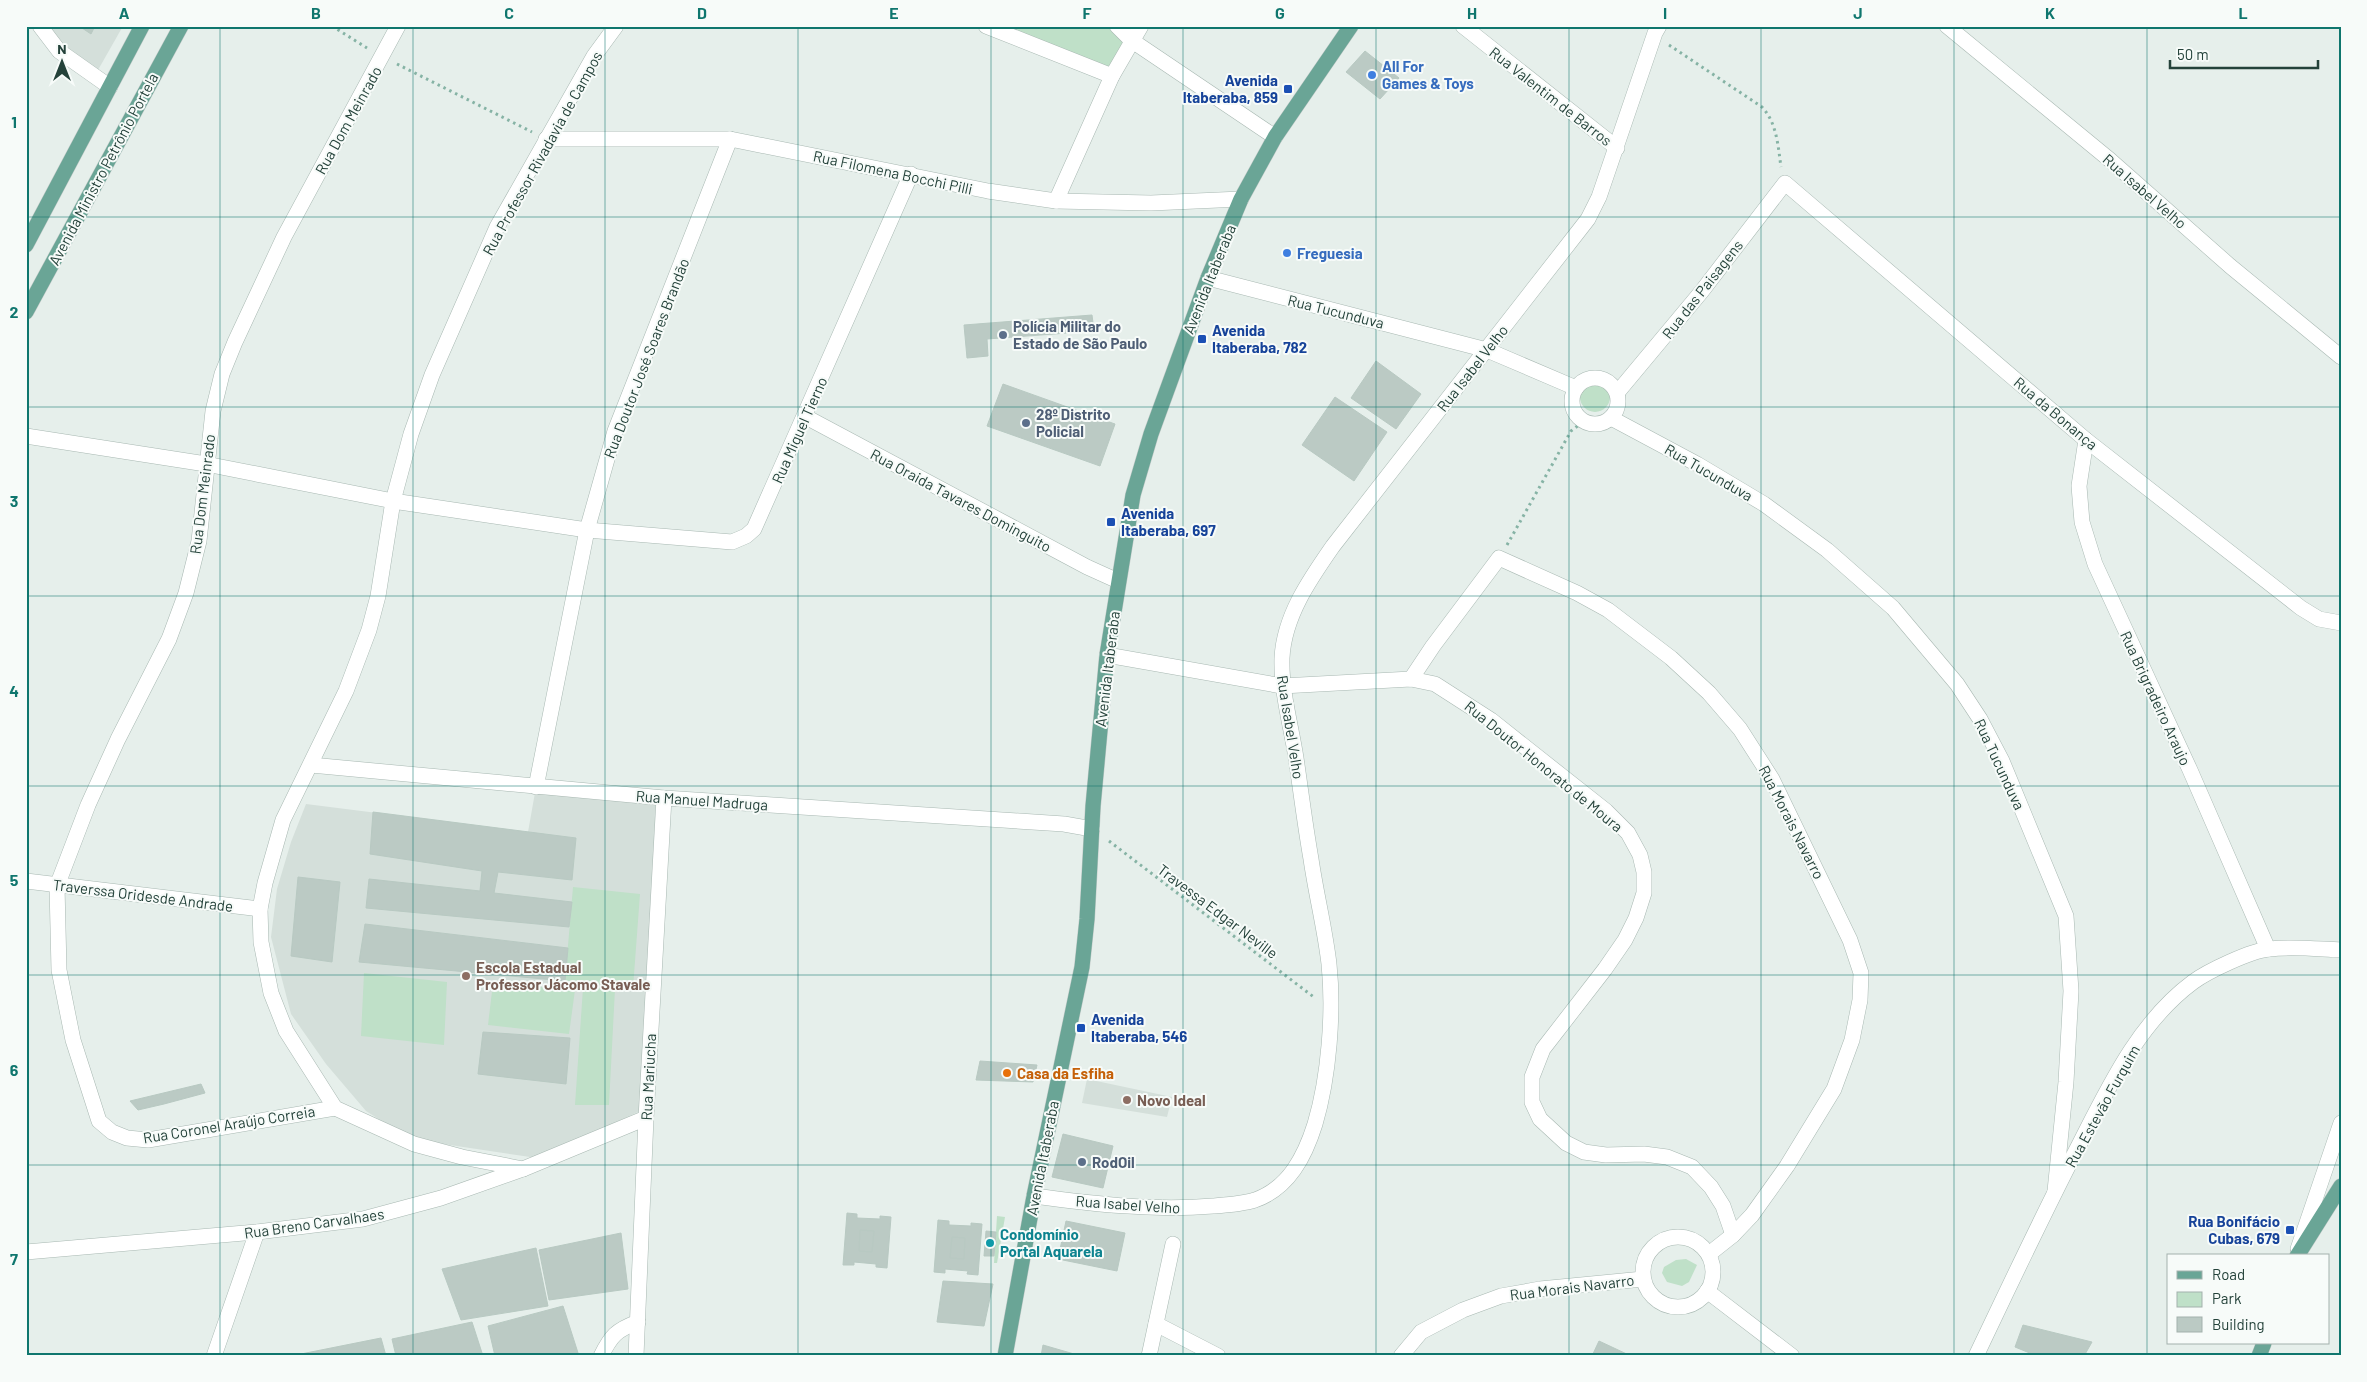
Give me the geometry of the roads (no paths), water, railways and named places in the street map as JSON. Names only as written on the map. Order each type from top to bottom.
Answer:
[{"type":"main road","points":[[26,245],[142,26]]},
{"type":"main road","name":"Avenida Ministro Petrônio Portela","points":[[26,312],[181,26]]},
{"type":"main road","name":"Avenida Itaberaba","points":[[1005,1356],[1034,1196],[1082,967],[1089,901],[1092,828],[1107,655],[1133,495],[1151,434],[1208,278],[1241,200],[1275,137],[1351,26]]},
{"type":"main road","points":[[2297,1254],[2341,1186]]},
{"type":"main road","points":[[2259,1356],[2264,1344]]},
{"type":"street","points":[[40,26],[60,51],[110,87]]},
{"type":"street","name":"Rua Dom Meinrado","points":[[99,1121],[73,1040],[59,970],[57,886],[88,805],[118,739],[169,639],[186,593],[199,541],[213,411],[222,374],[284,237],[398,26]]},
{"type":"street","name":"Rua Professor Rivadavia de Campos","points":[[335,1108],[286,1031],[271,992],[261,942],[260,909],[265,883],[283,820],[346,691],[369,630],[378,596],[393,500],[411,434],[453,323],[497,227],[594,56],[616,26]]},
{"type":"street","points":[[986,26],[1112,76]]},
{"type":"street","points":[[1117,26],[1132,40],[1275,137]]},
{"type":"street","points":[[1056,202],[1112,76],[1141,26]]},
{"type":"street","name":"Rua Valentim de Barros","points":[[1463,26],[1617,148]]},
{"type":"street","name":"Rua Isabel Velho","points":[[1947,26],[2110,160],[2230,266],[2341,357]]},
{"type":"street","name":"Rua Isabel Velho","points":[[1034,1196],[1099,1205],[1187,1208],[1254,1200],[1274,1190],[1294,1172],[1309,1142],[1321,1104],[1331,1010],[1329,962],[1296,756],[1282,686],[1282,655],[1291,620],[1305,586],[1333,546],[1588,218],[1599,196],[1617,148],[1657,30]]},
{"type":"street","name":"Rua Filomena Bocchi Pilli","points":[[546,139],[730,140],[911,174],[988,191],[1056,202],[1150,203],[1241,200]]},
{"type":"street","name":"Rua Doutor José Soares Brandão","points":[[536,787],[587,530],[615,431],[730,140]]},
{"type":"street","name":"Rua Miguel Tierno","points":[[26,436],[206,464],[393,500],[587,530],[732,542],[746,536],[754,529],[806,417],[911,174]]},
{"type":"street","name":"Rua das Paisagens","points":[[1617,393],[1702,291],[1785,183]]},
{"type":"street","name":"Rua da Bonança","points":[[1785,183],[2086,440],[2302,608],[2319,619],[2341,623]]},
{"type":"street","name":"Rua Tucunduva","points":[[1208,278],[1487,350],[1576,388]]},
{"type":"street","points":[[1596,378],[1610,384],[1617,393],[1618,404],[1611,418],[1598,424],[1584,421],[1578,417],[1572,403],[1576,388],[1588,379],[1596,378]]},
{"type":"street","name":"Rua Oraida Tavares Dominguito","points":[[806,417],[1087,567],[1118,581]]},
{"type":"street","name":"Rua Tucunduva","points":[[1611,418],[1697,464],[1764,504],[1827,550],[1893,608],[1957,684],[1980,719],[2002,761],[2066,916],[2071,991],[2066,1082],[2055,1191]]},
{"type":"street","name":"Rua Brigradeiro Araujo","points":[[2086,440],[2079,486],[2082,522],[2095,564],[2190,770],[2268,949]]},
{"type":"street","name":"Rua Morais Navarro","points":[[1411,679],[1438,639],[1499,558],[1577,593],[1608,610],[1671,658],[1709,693],[1740,730],[1772,779],[1850,940],[1861,972],[1860,1000],[1852,1040],[1834,1089],[1787,1166],[1752,1215],[1733,1235],[1709,1254]]},
{"type":"street","name":"Rua Doutor Honorato de Moura","points":[[1107,655],[1282,686],[1411,679],[1435,684],[1491,720],[1606,811],[1628,833],[1640,855],[1644,872],[1644,893],[1636,918],[1605,969],[1544,1049],[1532,1077],[1532,1102],[1540,1119],[1566,1143],[1584,1152],[1606,1155],[1651,1155],[1667,1158],[1692,1167],[1711,1187],[1722,1206],[1733,1235]]},
{"type":"street","name":"Rua Manuel Madruga","points":[[311,765],[664,798],[1064,824],[1092,828]]},
{"type":"street","name":"Rua Mariucha","points":[[636,1356],[646,1118],[664,798]]},
{"type":"street","name":"Traverssa Oridesde Andrade","points":[[26,882],[260,909]]},
{"type":"street","name":"Rua Estevão Furquim","points":[[1976,1356],[2055,1191],[2111,1084],[2135,1044],[2160,1012],[2194,981],[2226,964],[2268,949],[2341,950]]},
{"type":"street","points":[[335,1108],[414,1144],[462,1157],[523,1169]]},
{"type":"street","name":"Rua Coronel Araújo Correia","points":[[99,1121],[112,1132],[127,1138],[148,1140],[335,1108]]},
{"type":"street","name":"Rua Breno Carvalhaes","points":[[26,1252],[257,1232],[364,1220],[441,1198],[523,1169],[646,1118]]},
{"type":"street","points":[[2297,1254],[2341,1122]]},
{"type":"street","points":[[214,1356],[257,1232]]},
{"type":"street","points":[[1675,1236],[1694,1240],[1709,1254],[1713,1273],[1707,1291],[1695,1302],[1680,1307],[1663,1304],[1650,1294],[1643,1279],[1644,1259],[1656,1243],[1675,1236]]},
{"type":"street","points":[[1149,1356],[1173,1244]]},
{"type":"street","name":"Rua Morais Navarro","points":[[1400,1356],[1421,1332],[1463,1310],[1501,1296],[1540,1289],[1643,1279]]},
{"type":"street","points":[[1707,1291],[1792,1356]]},
{"type":"street","points":[[601,1356],[610,1338],[622,1328],[638,1322]]},
{"type":"street","points":[[1156,1324],[1218,1356]]},
{"type":"place","name":"All For Games & Toys","points":[[1372,75]]},
{"type":"place","name":"Avenida Itaberaba, 859","points":[[1288,89]]},
{"type":"place","name":"Freguesia","points":[[1287,253]]},
{"type":"place","name":"Polícia Militar do Estado de São Paulo","points":[[1003,335]]},
{"type":"place","name":"Avenida Itaberaba, 782","points":[[1202,339]]},
{"type":"place","name":"28º Distrito Policial","points":[[1026,423]]},
{"type":"place","name":"Avenida Itaberaba, 697","points":[[1111,522]]},
{"type":"place","name":"Escola Estadual Professor Jácomo Stavale","points":[[466,976]]},
{"type":"place","name":"Avenida Itaberaba, 546","points":[[1081,1028]]},
{"type":"place","name":"Casa da Esfiha","points":[[1007,1073]]},
{"type":"place","name":"Novo Ideal","points":[[1127,1100]]},
{"type":"place","name":"RodOil","points":[[1082,1162]]},
{"type":"place","name":"Rua Bonifácio Cubas, 679","points":[[2290,1230]]},
{"type":"place","name":"Condomínio Portal Aquarela","points":[[990,1243]]}]
